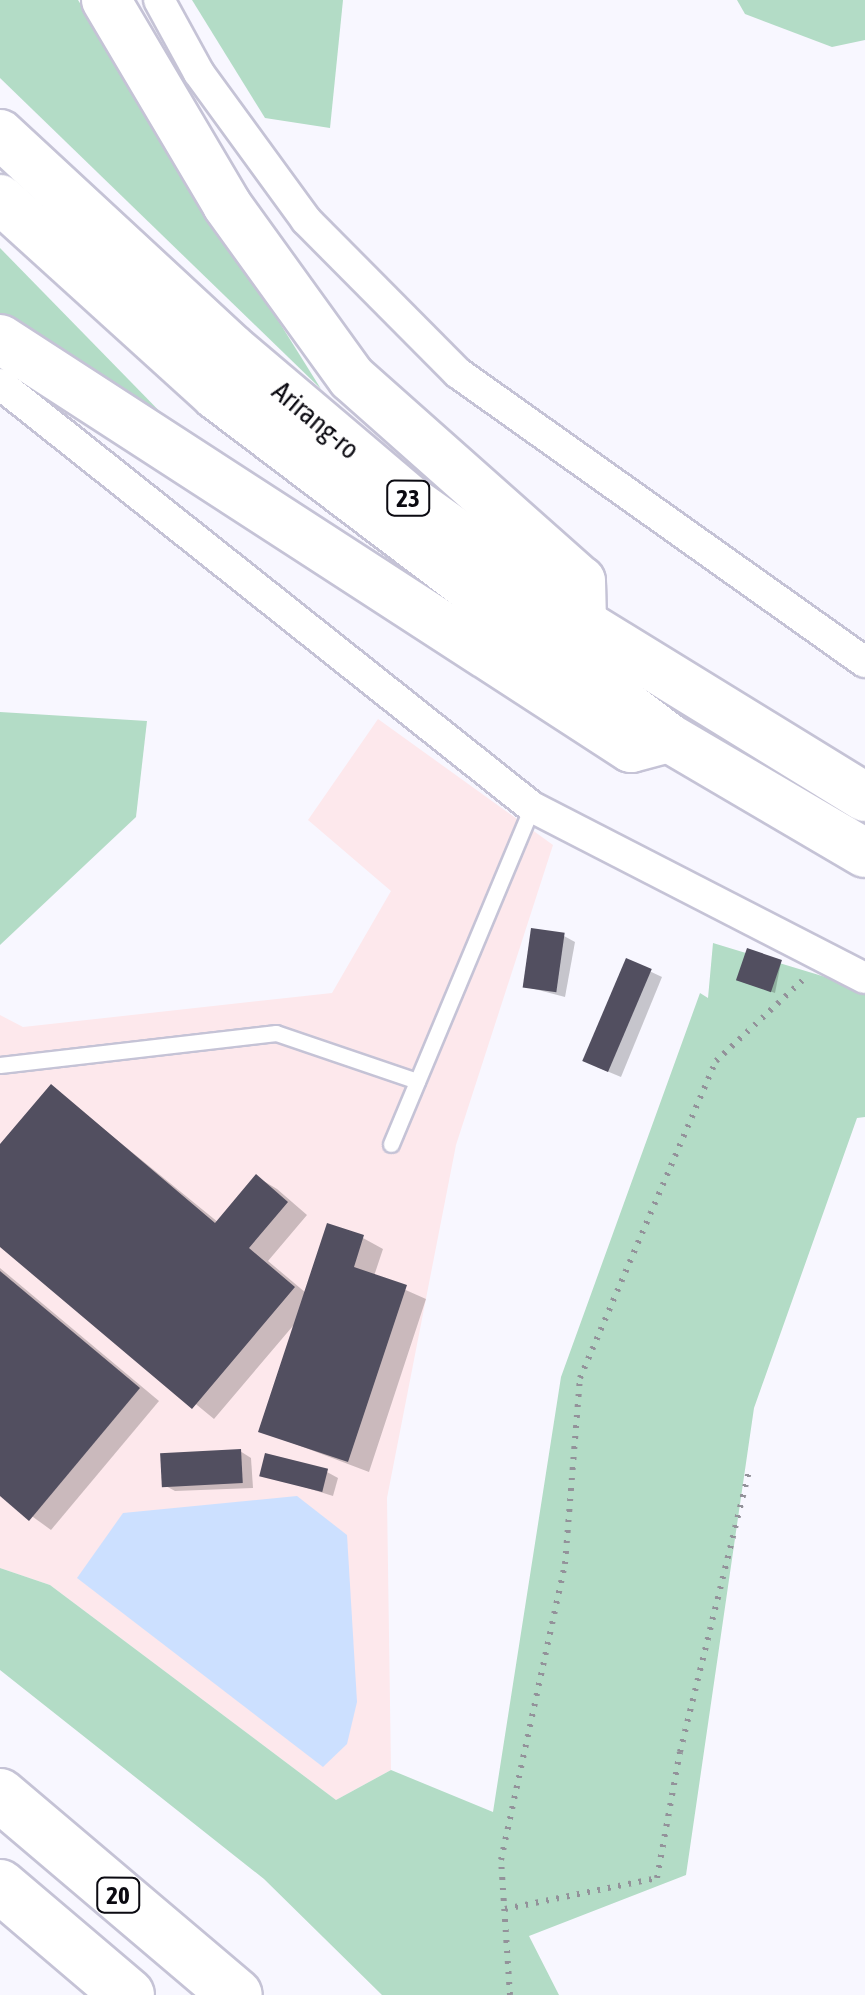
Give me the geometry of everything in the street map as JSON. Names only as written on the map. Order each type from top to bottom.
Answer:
[{"type":"highway","points":[[106,0],[226,205],[352,378],[581,581],[582,624]]},
{"type":"highway","name":"Arirang-ro","points":[[0,134],[231,348],[410,500],[582,624],[865,797]]},
{"type":"highway","name":"Arirang-ro","points":[[0,199],[216,395],[668,738],[865,853]]},
{"type":"highway","points":[[0,339],[631,748],[668,738]]},
{"type":"highway","name":"20","points":[[0,1795],[236,1995]]},
{"type":"highway","name":"20","points":[[0,1886],[128,1995]]},
{"type":"street","points":[[159,0],[199,74],[306,220],[458,373],[865,662]]},
{"type":"street","points":[[0,384],[532,807],[865,978]]},
{"type":"lane","points":[[391,1144],[532,807]]},
{"type":"lane","points":[[0,1065],[276,1034],[417,1081]]},
{"type":"path","points":[[510,1995],[501,1860],[565,1564],[580,1378],[716,1060],[824,960]]},
{"type":"path","points":[[505,1910],[657,1878],[680,1752],[750,1467]]},
{"type":"shaded area","points":[[378,719],[553,845],[456,1145],[387,1498],[391,1770],[336,1800],[50,1585],[0,1568],[0,1015],[23,1027],[332,993],[391,891],[308,820]]},
{"type":"green space","points":[[0,0],[78,0],[321,389],[0,78]]},
{"type":"green space","points":[[192,0],[343,0],[330,128],[265,118]]},
{"type":"green space","points":[[737,0],[865,0],[865,40],[832,47],[745,14]]},
{"type":"green space","points":[[0,248],[173,425],[0,320]]},
{"type":"green space","points":[[0,712],[147,721],[136,817],[0,945]]},
{"type":"green space","points":[[713,943],[865,989],[865,1117],[857,1118],[754,1408],[686,1875],[529,1936],[559,1995],[382,1995],[264,1879],[0,1670],[0,1568],[50,1585],[336,1800],[391,1770],[493,1812],[561,1377],[700,993],[708,998]]},
{"type":"water","points":[[297,1496],[347,1535],[357,1702],[347,1744],[323,1767],[77,1578],[123,1513]]},
{"type":"building","points":[[531,928],[565,933],[556,992],[523,987]]},
{"type":"building","points":[[747,948],[782,960],[771,992],[736,980]]},
{"type":"building","points":[[626,958],[652,969],[608,1072],[582,1061]]},
{"type":"building","points":[[51,1084],[215,1223],[256,1174],[288,1202],[249,1248],[295,1287],[192,1409],[0,1247],[0,1144]]},
{"type":"building","points":[[327,1223],[364,1235],[354,1267],[407,1285],[348,1462],[258,1432]]},
{"type":"building","points":[[0,1271],[140,1388],[29,1521],[0,1496]]},
{"type":"building","points":[[241,1449],[243,1483],[162,1487],[160,1453]]},
{"type":"building","points":[[265,1453],[328,1469],[322,1492],[259,1476]]}]
